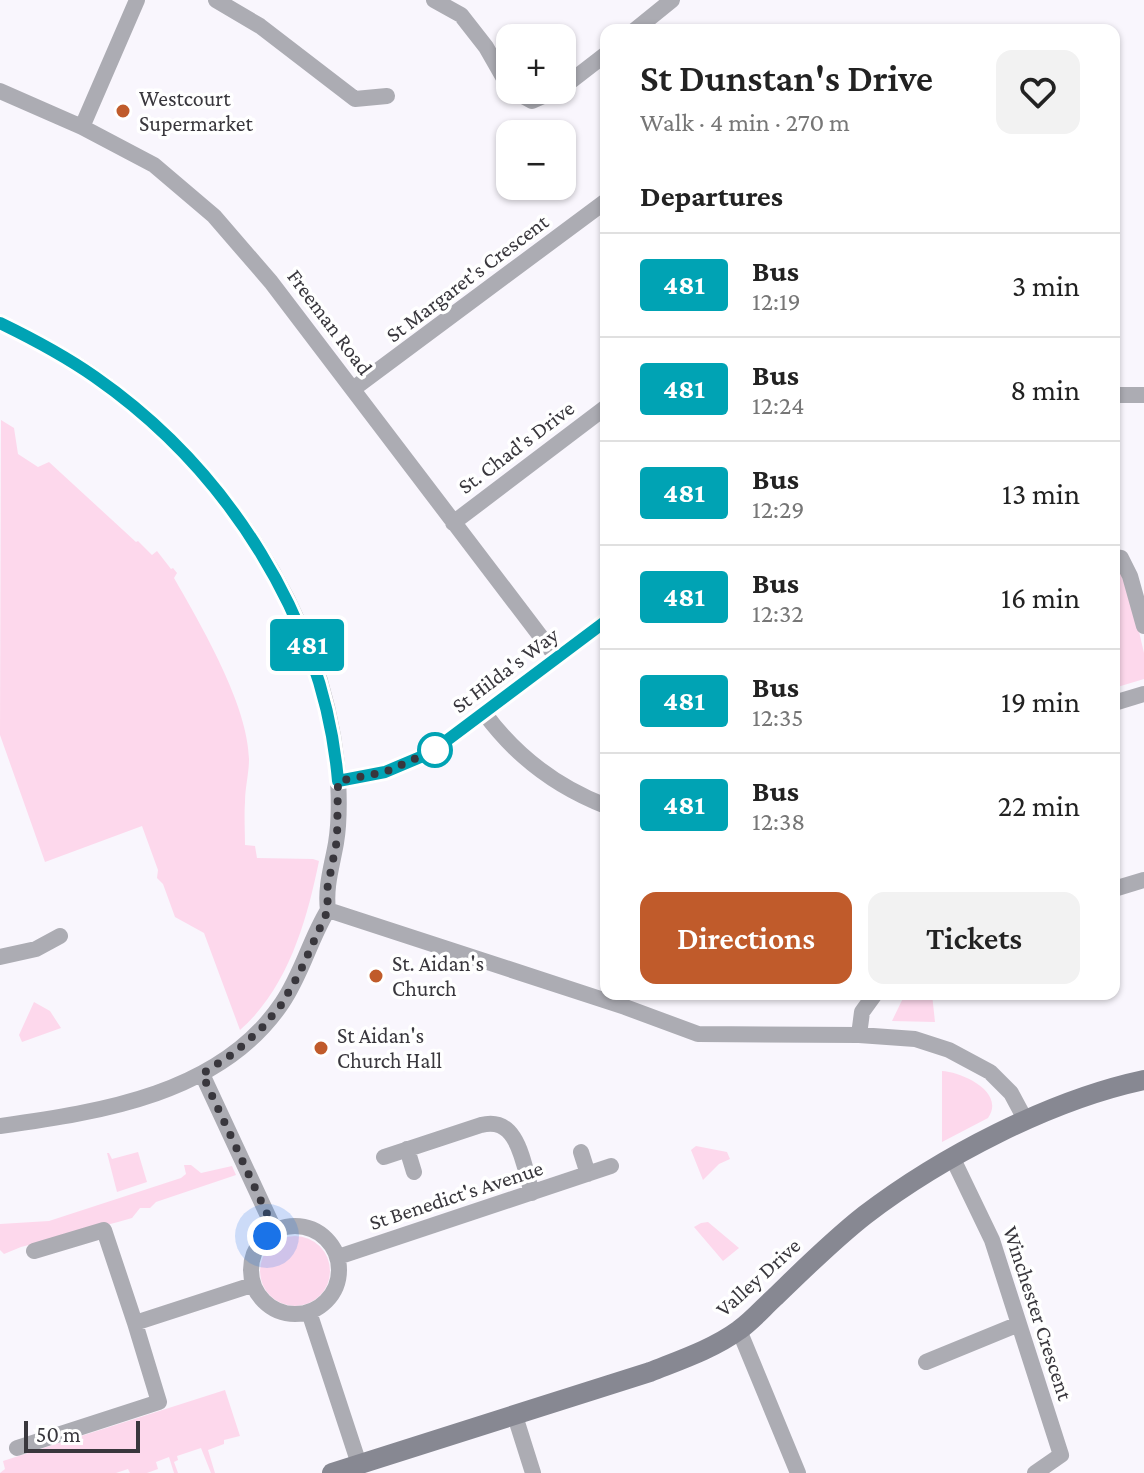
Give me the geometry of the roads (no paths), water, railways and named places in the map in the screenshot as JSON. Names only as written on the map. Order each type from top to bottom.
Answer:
[{"type":"street","points":[[82,127],[137,0]]},
{"type":"street","points":[[216,0],[260,26],[355,99],[387,96]]},
{"type":"street","points":[[434,0],[461,15],[496,64]]},
{"type":"street","points":[[642,24],[666,2]]},
{"type":"street","points":[[576,79],[600,59]]},
{"type":"street","name":"Freeman Road","points":[[0,91],[82,127],[154,165],[214,216],[271,282],[557,658]]},
{"type":"street","name":"St Margaret's Crescent","points":[[353,389],[600,205]]},
{"type":"street","points":[[0,323],[49,348],[125,399],[181,451],[224,500],[276,579],[310,653],[329,718],[338,781],[337,840],[327,890],[328,910],[292,987],[276,1011],[248,1042],[202,1074],[172,1088],[54,1118],[0,1126]]},
{"type":"street","points":[[1120,395],[1144,395]]},
{"type":"street","name":"St. Chad's Drive","points":[[453,523],[600,412]]},
{"type":"street","points":[[1120,558],[1130,576],[1144,626]]},
{"type":"street","name":"St Hilda's Way","points":[[338,781],[385,772],[435,750],[600,626]]},
{"type":"street","points":[[1120,701],[1144,694]]},
{"type":"street","points":[[485,714],[509,743],[534,765],[569,789],[600,803]]},
{"type":"street","points":[[1120,887],[1144,880]]},
{"type":"street","points":[[328,910],[600,999]]},
{"type":"street","points":[[0,957],[36,949],[60,936]]},
{"type":"street","points":[[604,1000],[698,1034],[859,1035],[915,1039],[949,1050],[990,1072],[1011,1093],[1026,1121]]},
{"type":"street","points":[[859,1035],[862,1012],[871,1000]]},
{"type":"street","points":[[202,1074],[275,1231]]},
{"type":"street","name":"Valley Drive","points":[[332,1473],[652,1371],[700,1351],[739,1330],[867,1214],[953,1159],[1080,1097],[1144,1080]]},
{"type":"street","points":[[384,1157],[481,1125],[500,1124],[512,1134],[532,1193]]},
{"type":"street","points":[[407,1149],[414,1172]]},
{"type":"street","points":[[581,1152],[588,1174]]},
{"type":"street","name":"Winchester Crescent","points":[[953,1159],[989,1232],[1061,1455],[1035,1473]]},
{"type":"street","name":"St Benedict's Avenue","points":[[338,1257],[611,1166]]},
{"type":"street","points":[[294,1226],[310,1229],[326,1239],[338,1257],[340,1269],[334,1293],[309,1312],[289,1314],[273,1308],[259,1298],[252,1285],[250,1265],[253,1256],[264,1239],[275,1231],[294,1226]]},
{"type":"street","points":[[17,1448],[159,1402],[104,1230],[34,1251]]},
{"type":"street","points":[[135,1323],[252,1285]]},
{"type":"street","points":[[309,1312],[359,1464]]},
{"type":"street","points":[[926,1362],[1019,1324]]},
{"type":"street","points":[[739,1330],[798,1473]]},
{"type":"street","points":[[515,1416],[533,1473]]},
{"type":"place","name":"Westcourt Supermarket","points":[[123,111]]},
{"type":"place","name":"St. Aidan's Church","points":[[376,976]]},
{"type":"place","name":"St Aidan's Church Hall","points":[[321,1048]]}]
